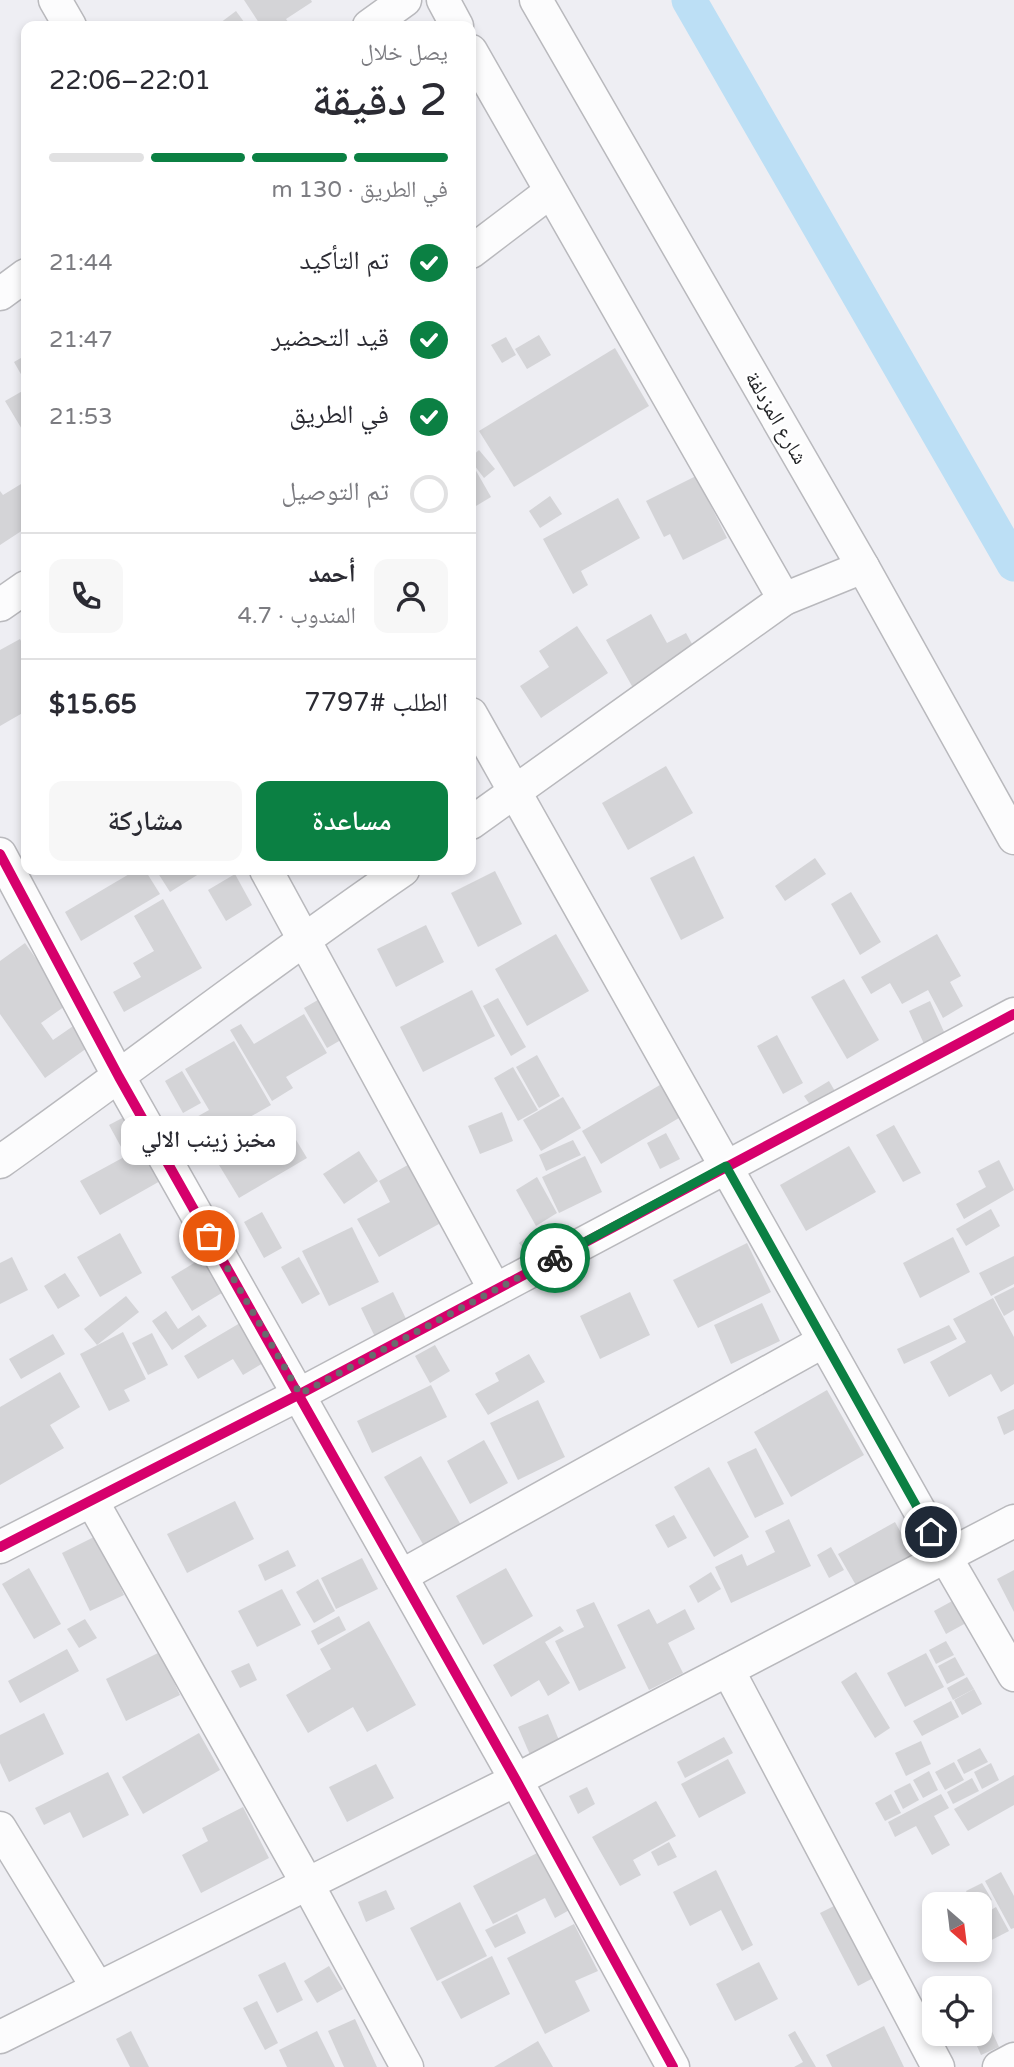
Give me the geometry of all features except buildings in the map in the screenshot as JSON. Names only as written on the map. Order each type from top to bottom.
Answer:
[{"type":"street","points":[[55,0],[67,21]]},
{"type":"street","points":[[376,21],[405,0]]},
{"type":"street","points":[[443,0],[454,21]]},
{"type":"street","name":"شارع المزدلفة","points":[[536,0],[863,567],[1014,838]]},
{"type":"street","points":[[476,60],[784,599]]},
{"type":"street","points":[[476,248],[550,192]]},
{"type":"street","points":[[0,294],[21,279]]},
{"type":"street","points":[[476,820],[784,599],[863,567]]},
{"type":"street","points":[[0,605],[21,590]]},
{"type":"street","points":[[476,723],[944,1556],[1014,1675]]},
{"type":"street","points":[[0,854],[119,1077],[300,1394],[673,2067]]},
{"type":"street","points":[[269,875],[495,1290]]},
{"type":"street","points":[[0,1162],[119,1077],[303,938],[396,875]]},
{"type":"street","points":[[0,1547],[300,1394],[726,1166],[1012,1019]]},
{"type":"street","points":[[401,1576],[824,1342]]},
{"type":"street","points":[[92,1502],[309,1885],[407,2067]]},
{"type":"street","points":[[0,2037],[516,1780],[1014,1521]]},
{"type":"street","points":[[727,1670],[938,2067]]},
{"type":"street","points":[[0,1828],[97,1987]]},
{"type":"street","points":[[999,2067],[1014,2060]]},
{"type":"waterway","points":[[689,0],[1014,564]]},
{"type":"cycle path","points":[[0,854],[119,1077],[516,1780],[673,2067]]},
{"type":"cycle path","points":[[0,1547],[300,1394],[1014,1014]]},
{"type":"way so far","points":[[209,1236],[300,1394],[555,1258]]},
{"type":"place","name":"مخبز زينب الالي","points":[[209,1236]]},
{"type":"route","points":[[555,1258],[726,1166],[931,1532]]}]
